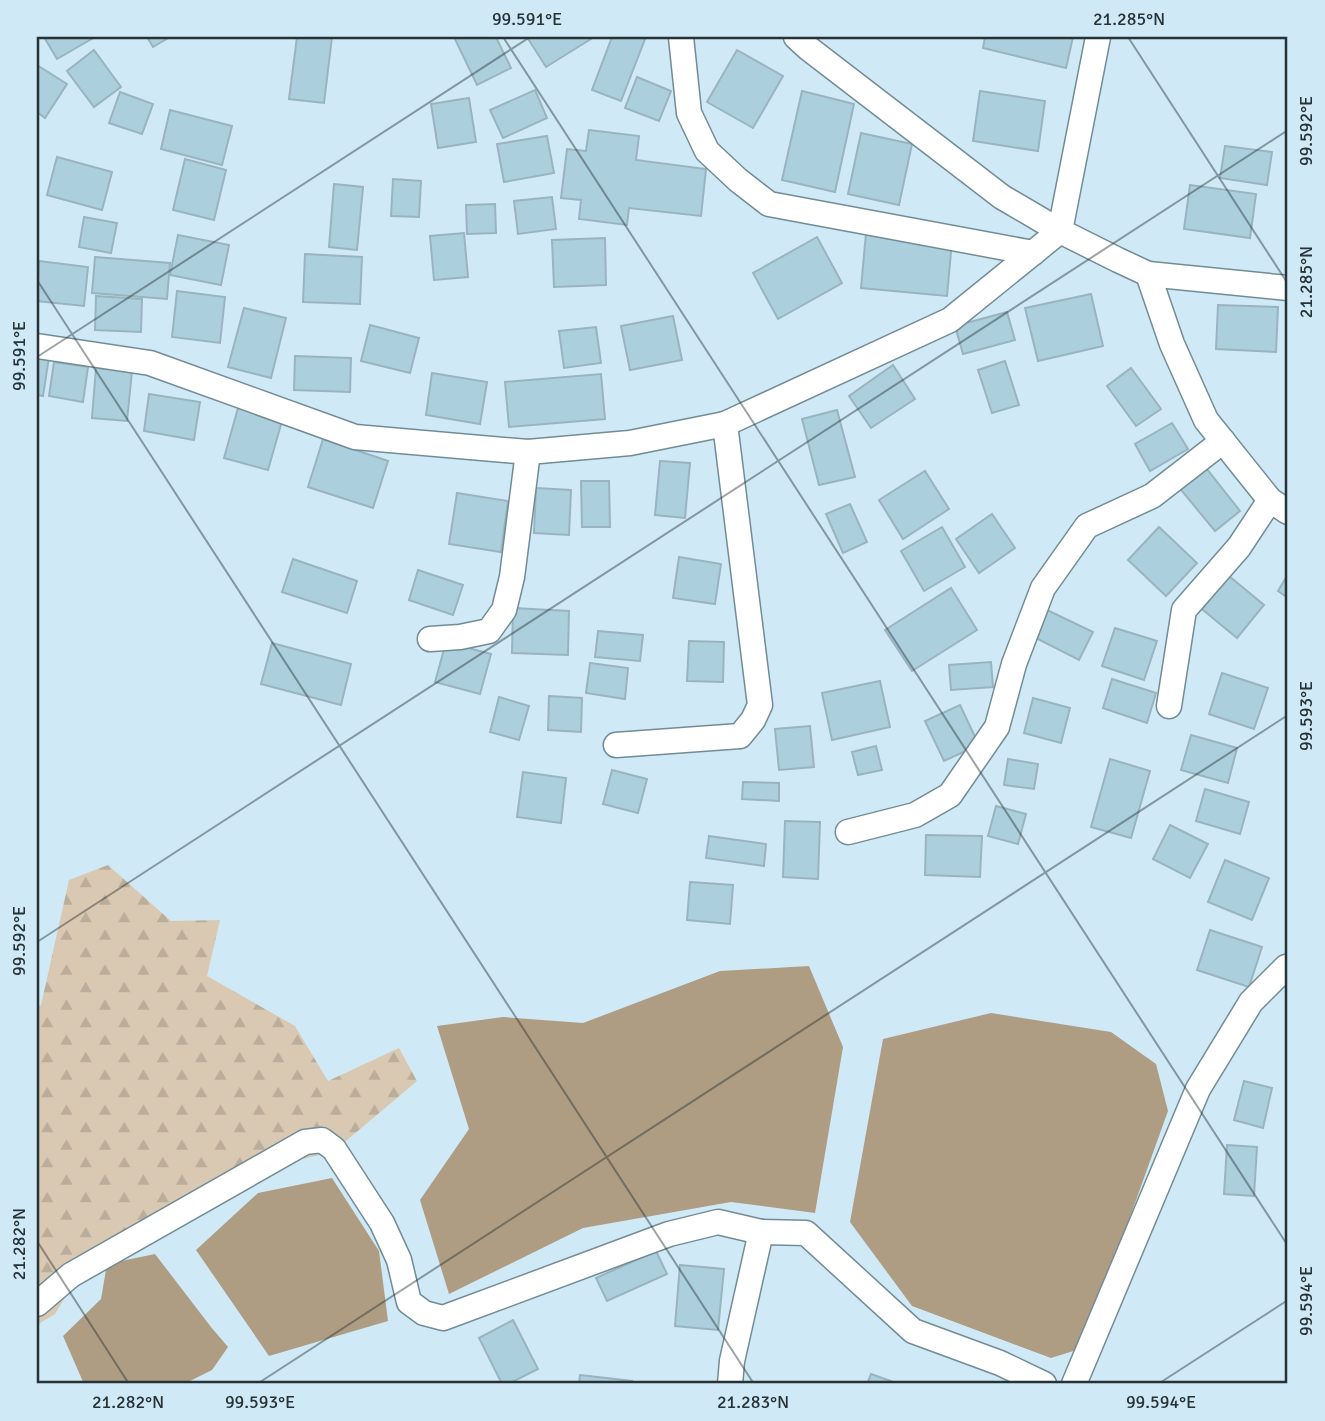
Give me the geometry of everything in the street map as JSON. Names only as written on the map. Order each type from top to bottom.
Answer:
[{"type":"street","points":[[681,37],[689,113],[707,151],[769,204],[1032,253]]},
{"type":"street","points":[[796,37],[1002,197],[1060,230],[1148,274],[1288,288]]},
{"type":"street","points":[[37,346],[150,363],[355,437],[527,452],[630,443],[725,424],[950,320],[1060,230],[1098,37]]},
{"type":"street","points":[[1148,274],[1172,344],[1206,420],[1279,506],[1184,610],[1169,706]]},
{"type":"street","points":[[616,745],[740,736],[754,720],[760,705],[725,424]]},
{"type":"street","points":[[848,832],[915,815],[950,795],[997,727],[1014,664],[1043,588],[1087,526],[1152,496],[1223,441]]},
{"type":"street","points":[[430,639],[489,631],[505,610],[512,578],[527,452]]},
{"type":"street","points":[[1074,1384],[1198,1089],[1251,1002],[1288,967]]},
{"type":"street","points":[[37,1304],[71,1275],[305,1142],[322,1140],[334,1149],[382,1223],[399,1260],[409,1302],[424,1313],[443,1318],[669,1234],[718,1222],[761,1232],[806,1233],[913,1331],[1000,1363],[1044,1384]]},
{"type":"street","points":[[730,1384],[732,1361],[761,1232]]},
{"type":"green space","points":[[108,865],[171,921],[220,920],[207,976],[295,1026],[328,1081],[399,1048],[417,1081],[333,1152],[232,1175],[95,1249],[55,1314],[37,1325],[37,1007],[41,1005],[69,880]]},
{"type":"shaded area","points":[[809,966],[843,1047],[815,1213],[731,1202],[583,1228],[449,1294],[420,1200],[469,1129],[437,1026],[503,1017],[583,1023],[720,971]]},
{"type":"shaded area","points":[[991,1013],[1111,1032],[1156,1064],[1168,1111],[1083,1348],[1051,1358],[912,1306],[850,1222],[883,1039]]},
{"type":"shaded area","points":[[332,1178],[379,1251],[388,1321],[269,1356],[196,1250],[258,1193]]},
{"type":"shaded area","points":[[155,1254],[228,1347],[212,1370],[184,1384],[84,1384],[63,1336],[101,1299],[107,1264]]},
{"type":"building","points":[[44,37],[95,37],[57,59]]},
{"type":"building","points":[[147,37],[170,37],[153,47]]},
{"type":"building","points":[[297,37],[332,37],[324,103],[289,99]]},
{"type":"building","points":[[454,37],[496,37],[511,68],[477,85]]},
{"type":"building","points":[[527,37],[594,37],[546,67]]},
{"type":"building","points":[[612,37],[645,39],[621,101],[592,90]]},
{"type":"building","points":[[985,37],[1073,37],[1066,68],[983,48]]},
{"type":"building","points":[[94,50],[121,87],[94,107],[67,71]]},
{"type":"building","points":[[737,50],[783,76],[753,128],[707,102]]},
{"type":"building","points":[[37,65],[67,84],[45,118],[37,112]]},
{"type":"building","points":[[637,77],[671,91],[659,121],[625,108]]},
{"type":"building","points":[[535,90],[547,118],[503,138],[490,110]]},
{"type":"building","points":[[802,91],[854,104],[835,192],[782,180]]},
{"type":"building","points":[[980,91],[1045,101],[1038,151],[973,141]]},
{"type":"building","points":[[120,92],[153,104],[142,134],[109,123]]},
{"type":"building","points":[[469,98],[476,142],[438,148],[431,104]]},
{"type":"building","points":[[170,110],[232,126],[222,165],[161,149]]},
{"type":"building","points":[[589,130],[639,136],[636,160],[706,169],[701,216],[629,208],[627,225],[579,219],[581,200],[561,198],[567,149],[586,151]]},
{"type":"building","points":[[861,133],[912,144],[899,205],[848,194]]},
{"type":"building","points":[[547,136],[554,173],[504,182],[497,144]]},
{"type":"building","points":[[1225,146],[1272,152],[1267,185],[1220,178]]},
{"type":"building","points":[[57,157],[112,172],[102,210],[47,195]]},
{"type":"building","points":[[185,159],[226,170],[214,220],[173,210]]},
{"type":"building","points":[[393,179],[421,181],[419,217],[391,216]]},
{"type":"building","points":[[334,184],[363,187],[357,250],[329,247]]},
{"type":"building","points":[[1190,185],[1256,194],[1250,238],[1184,229]]},
{"type":"building","points":[[552,197],[556,229],[518,234],[514,201]]},
{"type":"building","points":[[495,204],[496,233],[467,234],[466,205]]},
{"type":"building","points":[[84,217],[117,223],[111,253],[79,247]]},
{"type":"building","points":[[464,233],[468,277],[434,280],[430,236]]},
{"type":"building","points":[[866,233],[952,241],[947,296],[861,288]]},
{"type":"building","points":[[178,235],[229,245],[221,285],[170,275]]},
{"type":"building","points":[[817,237],[842,283],[778,319],[753,273]]},
{"type":"building","points":[[605,238],[606,285],[554,287],[552,240]]},
{"type":"building","points":[[305,254],[362,257],[360,304],[303,302]]},
{"type":"building","points":[[95,257],[170,263],[167,299],[92,293]]},
{"type":"building","points":[[39,261],[88,267],[84,306],[37,301]]},
{"type":"building","points":[[177,291],[225,297],[220,343],[172,337]]},
{"type":"building","points":[[1091,294],[1103,346],[1038,361],[1025,308]]},
{"type":"building","points":[[96,296],[142,299],[141,332],[95,330]]},
{"type":"building","points":[[1218,305],[1278,307],[1276,352],[1216,349]]},
{"type":"building","points":[[244,308],[286,318],[271,378],[228,367]]},
{"type":"building","points":[[1007,312],[1015,340],[963,354],[955,326]]},
{"type":"building","points":[[673,316],[682,360],[630,370],[621,326]]},
{"type":"building","points":[[370,325],[419,338],[410,373],[361,361]]},
{"type":"building","points":[[596,327],[601,363],[564,368],[559,331]]},
{"type":"building","points":[[37,355],[49,357],[43,396],[37,395]]},
{"type":"building","points":[[295,356],[351,358],[350,392],[294,390]]},
{"type":"building","points":[[1005,361],[1019,405],[992,413],[978,370]]},
{"type":"building","points":[[54,362],[88,367],[83,402],[49,396]]},
{"type":"building","points":[[893,365],[915,399],[871,428],[849,396]]},
{"type":"building","points":[[96,368],[132,371],[127,421],[92,418]]},
{"type":"building","points":[[1131,368],[1161,409],[1136,426],[1107,386]]},
{"type":"building","points":[[432,373],[487,382],[480,424],[426,415]]},
{"type":"building","points":[[601,374],[605,419],[509,427],[505,382]]},
{"type":"building","points":[[149,394],[200,402],[194,440],[144,431]]},
{"type":"building","points":[[238,408],[282,421],[268,470],[224,458]]},
{"type":"building","points":[[837,410],[855,477],[819,485],[802,419]]},
{"type":"building","points":[[1172,423],[1188,449],[1150,471],[1135,444]]},
{"type":"building","points":[[323,439],[388,461],[373,508],[308,487]]},
{"type":"building","points":[[660,461],[690,463],[685,518],[655,515]]},
{"type":"building","points":[[1203,464],[1240,511],[1215,531],[1177,485]]},
{"type":"building","points":[[925,471],[949,509],[903,539],[879,500]]},
{"type":"building","points":[[581,481],[609,481],[610,527],[582,527]]},
{"type":"building","points":[[536,488],[571,490],[569,535],[534,533]]},
{"type":"building","points":[[457,493],[508,501],[501,552],[449,544]]},
{"type":"building","points":[[850,504],[867,542],[843,553],[826,514]]},
{"type":"building","points":[[992,514],[1015,548],[979,573],[956,539]]},
{"type":"building","points":[[942,527],[965,567],[924,591],[901,551]]},
{"type":"building","points":[[1159,527],[1197,563],[1166,596],[1128,560]]},
{"type":"building","points":[[679,557],[721,564],[715,604],[673,598]]},
{"type":"building","points":[[293,559],[357,581],[347,613],[282,592]]},
{"type":"building","points":[[418,570],[463,585],[453,615],[409,600]]},
{"type":"building","points":[[1288,574],[1288,598],[1278,591]]},
{"type":"building","points":[[1229,576],[1264,605],[1237,638],[1202,609]]},
{"type":"building","points":[[951,588],[977,630],[912,671],[885,630]]},
{"type":"building","points":[[513,608],[569,611],[568,655],[512,653]]},
{"type":"building","points":[[1047,610],[1093,632],[1079,660],[1034,637]]},
{"type":"building","points":[[1115,628],[1157,641],[1144,680],[1102,666]]},
{"type":"building","points":[[598,631],[643,635],[640,661],[595,657]]},
{"type":"building","points":[[689,641],[724,642],[723,682],[687,681]]},
{"type":"building","points":[[446,642],[491,654],[480,694],[435,682]]},
{"type":"building","points":[[272,643],[351,664],[341,705],[261,684]]},
{"type":"building","points":[[991,662],[993,687],[951,690],[949,665]]},
{"type":"building","points":[[590,663],[628,668],[625,699],[586,693]]},
{"type":"building","points":[[1222,673],[1268,688],[1254,729],[1209,714]]},
{"type":"building","points":[[1112,679],[1156,693],[1147,723],[1103,708]]},
{"type":"building","points":[[880,681],[890,727],[832,740],[822,693]]},
{"type":"building","points":[[549,696],[582,698],[581,732],[548,730]]},
{"type":"building","points":[[499,697],[529,706],[519,740],[490,732]]},
{"type":"building","points":[[1033,698],[1070,708],[1061,743],[1024,733]]},
{"type":"building","points":[[960,705],[979,745],[944,761],[925,721]]},
{"type":"building","points":[[810,726],[814,767],[779,770],[775,729]]},
{"type":"building","points":[[1191,735],[1237,748],[1228,783],[1181,770]]},
{"type":"building","points":[[876,746],[882,770],[858,775],[852,752]]},
{"type":"building","points":[[1008,759],[1038,764],[1034,789],[1004,785]]},
{"type":"building","points":[[1110,759],[1150,771],[1131,838],[1091,827]]},
{"type":"building","points":[[612,770],[647,779],[638,813],[603,804]]},
{"type":"building","points":[[523,772],[566,778],[561,823],[517,817]]},
{"type":"building","points":[[743,782],[779,783],[779,801],[742,799]]},
{"type":"building","points":[[1205,789],[1249,802],[1240,834],[1196,821]]},
{"type":"building","points":[[996,806],[1026,814],[1018,844],[988,836]]},
{"type":"building","points":[[785,821],[820,822],[818,879],[783,877]]},
{"type":"building","points":[[1170,825],[1208,844],[1190,878],[1153,859]]},
{"type":"building","points":[[926,835],[982,836],[980,877],[925,875]]},
{"type":"building","points":[[709,836],[766,844],[764,866],[706,858]]},
{"type":"building","points":[[1225,860],[1269,878],[1252,920],[1208,902]]},
{"type":"building","points":[[690,882],[733,885],[730,924],[687,920]]},
{"type":"building","points":[[1210,930],[1262,947],[1249,987],[1197,970]]},
{"type":"building","points":[[1244,1081],[1272,1088],[1263,1128],[1234,1120]]},
{"type":"building","points":[[1227,1145],[1257,1147],[1254,1196],[1224,1194]]},
{"type":"building","points":[[656,1251],[667,1274],[607,1301],[596,1278]]},
{"type":"building","points":[[680,1265],[724,1269],[718,1330],[675,1326]]},
{"type":"building","points":[[513,1320],[538,1369],[508,1384],[502,1384],[479,1338]]},
{"type":"building","points":[[871,1374],[899,1384],[867,1384]]},
{"type":"building","points":[[580,1375],[632,1381],[632,1384],[579,1384]]}]
